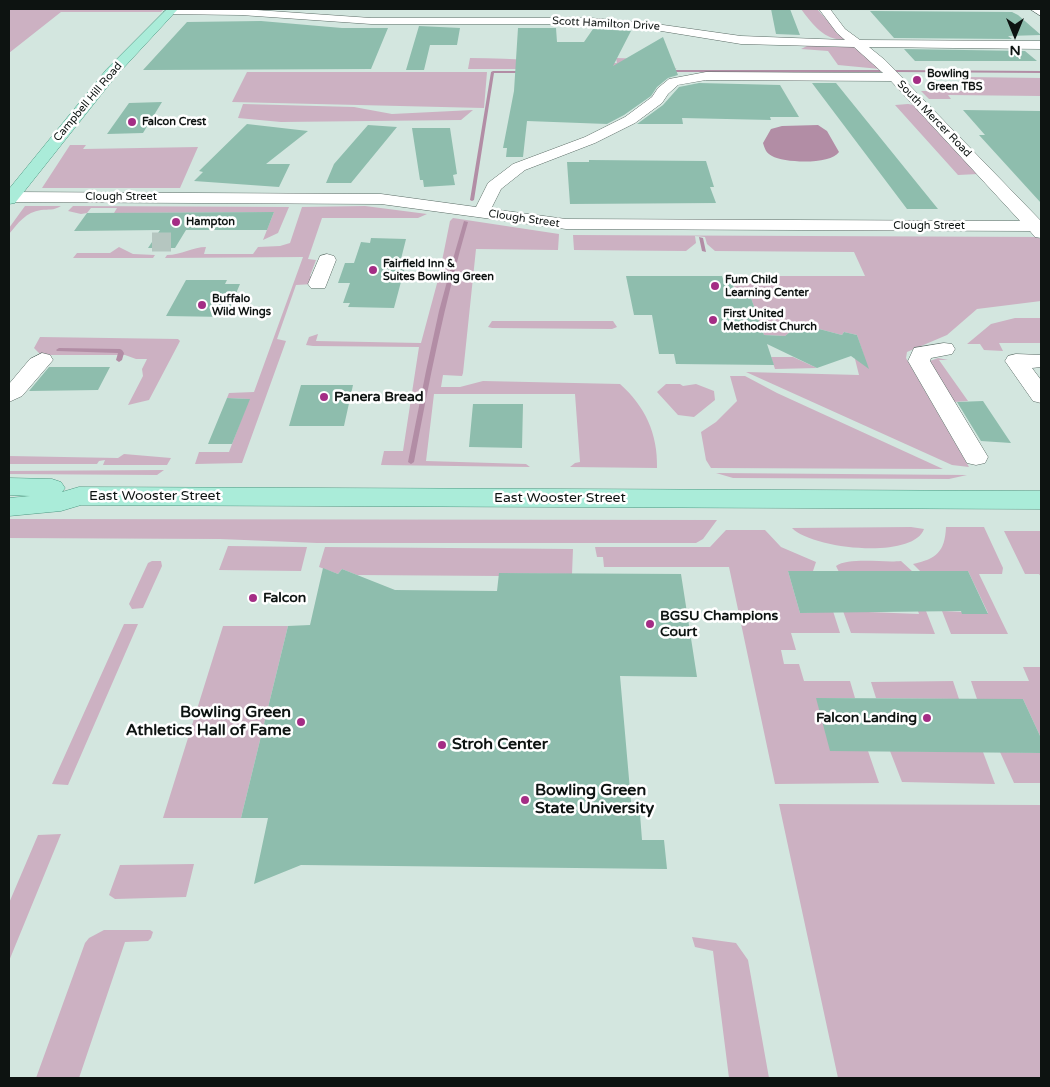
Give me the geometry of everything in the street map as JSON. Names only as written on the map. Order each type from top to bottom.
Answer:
[{"type":"main road","name":"Campbell Hill Road","points":[[9,198],[111,73],[171,10]]},
{"type":"main road","name":"East Wooster Street","points":[[9,486],[68,489],[79,496]]},
{"type":"main road","name":"East Wooster Street","points":[[9,506],[61,502],[79,496],[1041,500]]},
{"type":"street","name":"South Mercer Road","points":[[824,9],[841,31],[894,77],[1039,228]]},
{"type":"street","points":[[1035,9],[1041,13]]},
{"type":"street","name":"Scott Hamilton Drive","points":[[171,10],[241,12],[362,20],[590,21],[649,26],[761,42],[1041,45]]},
{"type":"street","points":[[481,213],[494,186],[506,176],[534,161],[590,140],[630,120],[657,100],[670,84],[679,80],[706,76],[894,77]]},
{"type":"street","name":"Clough Street","points":[[9,198],[381,199],[430,204],[541,222],[585,225],[1039,228]]},
{"type":"street","points":[[318,284],[326,260]]},
{"type":"street","points":[[944,349],[922,353],[919,361],[976,457]]},
{"type":"street","points":[[9,394],[17,390],[33,367],[42,360]]},
{"type":"street","points":[[1041,361],[1016,361],[1041,396]]},
{"type":"shaded area","points":[[9,9],[164,9],[161,12],[61,12],[9,53]]},
{"type":"shaded area","points":[[801,9],[817,9],[845,40],[825,34],[815,26]]},
{"type":"shaded area","points":[[807,46],[856,47],[880,69],[838,65],[828,51],[801,49]]},
{"type":"shaded area","points":[[470,58],[617,63],[616,58],[624,58],[655,62],[677,69],[468,69]]},
{"type":"shaded area","points":[[247,72],[487,72],[484,108],[232,102]]},
{"type":"shaded area","points":[[965,77],[1041,78],[1041,96],[948,95],[951,99],[929,99],[921,91],[977,91]]},
{"type":"shaded area","points":[[243,104],[354,107],[392,114],[473,110],[461,120],[281,122],[238,118]]},
{"type":"shaded area","points":[[895,105],[914,105],[978,174],[958,175]]},
{"type":"shaded area","points":[[818,125],[827,131],[839,152],[834,156],[807,162],[786,160],[770,155],[765,149],[763,143],[771,129],[782,126]]},
{"type":"shaded area","points":[[70,145],[86,145],[83,149],[198,147],[180,188],[42,188]]},
{"type":"shaded area","points":[[25,206],[61,206],[31,213],[9,234],[9,228]]},
{"type":"shaded area","points":[[73,206],[289,207],[278,233],[263,240],[274,212],[114,213],[117,208],[91,208],[87,213],[81,214],[68,211]]},
{"type":"shaded area","points":[[365,206],[427,214],[418,218],[322,218],[308,259],[316,260],[310,276],[314,277],[313,284],[296,285],[277,339],[286,341],[242,463],[195,464],[199,452],[229,452],[249,399],[227,398],[229,393],[254,392],[303,257],[165,258],[167,255],[206,247],[204,254],[253,254],[258,247],[280,246],[290,243],[302,207]]},
{"type":"shaded area","points":[[453,218],[559,234],[558,250],[476,249],[463,373],[462,376],[443,375],[441,387],[460,387],[483,381],[620,384],[643,411],[648,422],[655,444],[657,468],[570,467],[580,462],[575,394],[434,394],[426,461],[526,464],[530,467],[381,465],[384,451],[403,451],[419,347],[306,345],[309,337],[318,334],[316,341],[421,343],[439,276],[450,221]]},
{"type":"shaded area","points":[[573,235],[1038,237],[1041,240],[1041,301],[977,309],[947,335],[907,352],[906,358],[969,467],[952,465],[746,372],[859,375],[855,359],[864,356],[857,335],[844,332],[842,335],[800,324],[785,336],[764,335],[751,298],[737,298],[732,276],[865,276],[854,252],[715,251],[707,244],[705,237],[695,236],[696,243],[686,251],[574,250]]},
{"type":"shaded area","points":[[119,247],[133,254],[155,255],[153,258],[73,258],[77,253],[110,253]]},
{"type":"shaded area","points":[[1015,318],[1041,318],[1041,343],[999,343],[1003,351],[984,350],[980,344],[967,344],[991,324]]},
{"type":"shaded area","points":[[492,321],[613,321],[617,327],[612,329],[488,327]]},
{"type":"shaded area","points":[[40,337],[178,339],[180,341],[149,400],[128,405],[143,376],[142,369],[147,359],[136,359],[125,355],[41,355],[34,348]]},
{"type":"shaded area","points":[[771,357],[793,357],[817,368],[775,369]]},
{"type":"shaded area","points":[[938,358],[948,360],[939,360],[968,401],[954,402],[931,365],[930,361]]},
{"type":"shaded area","points":[[730,376],[745,376],[777,393],[943,469],[711,468],[706,460],[701,432],[716,422],[737,401]]},
{"type":"shaded area","points":[[666,384],[680,384],[683,386],[696,384],[714,391],[715,400],[694,417],[678,415],[657,392]]},
{"type":"shaded area","points":[[124,454],[171,458],[167,465],[103,465],[105,460],[99,461],[97,464],[9,464],[9,456],[118,458]]},
{"type":"shaded area","points":[[164,470],[157,475],[9,474],[9,471]]},
{"type":"shaded area","points":[[716,473],[967,475],[949,479],[733,478]]},
{"type":"shaded area","points":[[9,519],[717,520],[703,539],[696,543],[317,543],[220,539],[9,538]]},
{"type":"shaded area","points":[[911,527],[924,529],[916,539],[902,545],[883,548],[840,546],[803,535],[792,528]]},
{"type":"shaded area","points":[[946,527],[984,527],[1003,568],[1002,574],[979,574],[1008,634],[951,634],[942,611],[988,613],[968,571],[921,572],[913,564],[928,560],[938,553],[944,543]]},
{"type":"shaded area","points":[[726,530],[765,530],[781,547],[816,562],[813,571],[788,571],[800,613],[833,611],[840,633],[791,633],[796,650],[781,650],[784,664],[799,664],[804,681],[850,681],[855,698],[816,698],[868,751],[879,783],[775,784],[729,567],[604,567],[603,557],[597,557],[595,547],[710,547]]},
{"type":"shaded area","points":[[1004,531],[1041,531],[1041,577],[1039,574],[1025,574]]},
{"type":"shaded area","points":[[228,546],[307,547],[301,571],[219,570]]},
{"type":"shaded area","points":[[325,547],[573,549],[572,574],[499,573],[499,576],[357,575],[342,569],[338,574],[319,567]]},
{"type":"shaded area","points":[[161,561],[162,566],[143,608],[132,609],[129,604],[148,563]]},
{"type":"shaded area","points":[[858,561],[901,561],[913,572],[839,572],[836,566],[842,563]]},
{"type":"shaded area","points":[[843,611],[919,614],[918,611],[926,611],[935,634],[851,633]]},
{"type":"shaded area","points":[[124,624],[138,624],[68,785],[52,784]]},
{"type":"shaded area","points":[[223,626],[288,626],[241,818],[163,818]]},
{"type":"shaded area","points":[[1023,667],[1041,667],[1041,738],[1023,699],[977,699],[971,681],[1029,681]]},
{"type":"shaded area","points":[[953,681],[959,699],[876,698],[871,682]]},
{"type":"shaded area","points":[[890,751],[983,752],[995,784],[902,782]]},
{"type":"shaded area","points":[[1000,752],[1041,753],[1041,783],[1014,783]]},
{"type":"shaded area","points":[[779,804],[1041,805],[1041,1078],[838,1078]]},
{"type":"shaded area","points":[[61,834],[9,961],[9,903],[38,835]]},
{"type":"shaded area","points":[[194,864],[186,897],[115,899],[109,895],[120,865]]},
{"type":"shaded area","points":[[104,930],[150,930],[153,932],[148,941],[125,942],[79,1078],[36,1078],[85,943],[89,938]]},
{"type":"shaded area","points":[[692,937],[736,943],[748,960],[769,1078],[729,1078],[713,951],[695,947]]},
{"type":"building","points":[[771,9],[790,9],[800,35],[776,34]]},
{"type":"building","points":[[870,11],[1012,12],[1041,35],[1008,36],[1012,39],[894,38]]},
{"type":"building","points":[[261,21],[342,28],[388,28],[371,69],[143,70],[187,22]]},
{"type":"building","points":[[419,26],[460,28],[457,45],[430,45],[424,70],[406,70]]},
{"type":"building","points":[[518,28],[556,28],[557,42],[584,42],[593,29],[631,31],[613,66],[663,37],[678,75],[668,78],[657,87],[651,96],[624,115],[607,124],[527,121],[523,157],[506,157],[507,148],[503,148],[514,91]]},
{"type":"building","points":[[904,49],[1025,51],[1037,61],[915,61]]},
{"type":"building","points":[[699,83],[780,85],[799,117],[770,117],[771,120],[682,118],[683,124],[637,124],[663,105],[679,87]]},
{"type":"building","points":[[812,83],[836,83],[938,209],[907,209]]},
{"type":"building","name":"Falcon Crest","points":[[162,102],[143,133],[107,134],[129,103]]},
{"type":"building","points":[[963,110],[1041,111],[1041,203],[979,135],[985,135]]},
{"type":"building","points":[[247,124],[308,131],[266,164],[290,164],[279,187],[194,181],[203,172],[199,171]]},
{"type":"building","points":[[368,125],[397,127],[351,183],[326,183],[334,164]]},
{"type":"building","points":[[412,128],[450,128],[457,174],[453,175],[455,185],[424,187],[423,180],[420,180]]},
{"type":"building","points":[[589,160],[706,161],[714,187],[710,187],[716,203],[570,204],[567,162],[589,162]]},
{"type":"building","name":"Hampton","points":[[274,212],[267,230],[186,230],[175,248],[148,248],[160,230],[74,231],[87,213]]},
{"type":"building","name":"Fairfield Inn & Suites Bowling Green","points":[[371,238],[406,239],[400,263],[406,263],[394,308],[348,307],[350,303],[343,303],[350,283],[338,283],[345,263],[354,263],[361,242],[370,243]]},
{"type":"building","name":"First United Methodist Church","points":[[626,276],[722,276],[724,282],[732,282],[737,298],[751,298],[764,335],[785,336],[800,324],[842,335],[844,332],[857,335],[869,369],[851,356],[817,368],[767,344],[774,365],[676,364],[674,354],[659,354],[652,315],[634,315]]},
{"type":"building","name":"Buffalo Wild Wings","points":[[186,280],[227,280],[225,284],[240,284],[226,317],[166,316]]},
{"type":"building","points":[[49,367],[110,367],[98,390],[29,391]]},
{"type":"building","name":"Panera Bread","points":[[301,385],[353,385],[344,426],[289,426]]},
{"type":"building","points":[[227,398],[250,399],[232,444],[208,444]]},
{"type":"building","points":[[983,401],[1011,443],[981,441],[957,402]]},
{"type":"building","points":[[473,404],[523,404],[522,448],[469,447]]},
{"type":"building","name":"Stroh Center","points":[[323,568],[338,574],[342,569],[395,590],[497,591],[499,573],[681,574],[697,677],[620,676],[632,813],[640,814],[642,840],[664,840],[667,869],[301,865],[254,884],[268,818],[241,818],[288,626],[310,625]]},
{"type":"building","points":[[788,571],[968,571],[988,614],[962,614],[961,611],[800,613]]},
{"type":"building","name":"Falcon Landing","points":[[816,698],[1023,699],[1041,738],[1041,753],[830,751]]},
{"type":"waterway","points":[[669,71],[880,71]]},
{"type":"waterway","points":[[896,71],[1041,72]]},
{"type":"waterway","points":[[472,200],[493,72],[523,72]]},
{"type":"waterway","points":[[411,462],[428,371],[466,222]]},
{"type":"waterway","points":[[701,238],[704,251]]},
{"type":"waterway","points":[[59,350],[120,351],[119,360]]},
{"type":"tunnel","points":[[152,242],[179,242]]},
{"type":"place","name":"Bowling Green TBS","points":[[917,80]]},
{"type":"place","name":"Falcon Crest","points":[[132,122]]},
{"type":"place","name":"Hampton","points":[[176,222]]},
{"type":"place","name":"Fairfield Inn & Suites Bowling Green","points":[[373,270]]},
{"type":"place","name":"Fum Child Learning Center","points":[[715,286]]},
{"type":"place","name":"Buffalo Wild Wings","points":[[202,305]]},
{"type":"place","name":"First United Methodist Church","points":[[713,320]]},
{"type":"place","name":"Panera Bread","points":[[324,397]]},
{"type":"place","name":"Falcon","points":[[253,598]]},
{"type":"place","name":"BGSU Champions Court","points":[[650,624]]},
{"type":"place","name":"Falcon Landing","points":[[927,718]]},
{"type":"place","name":"Bowling Green Athletics Hall of Fame","points":[[301,722]]},
{"type":"place","name":"Stroh Center","points":[[442,745]]},
{"type":"place","name":"Bowling Green State University","points":[[525,800]]}]
